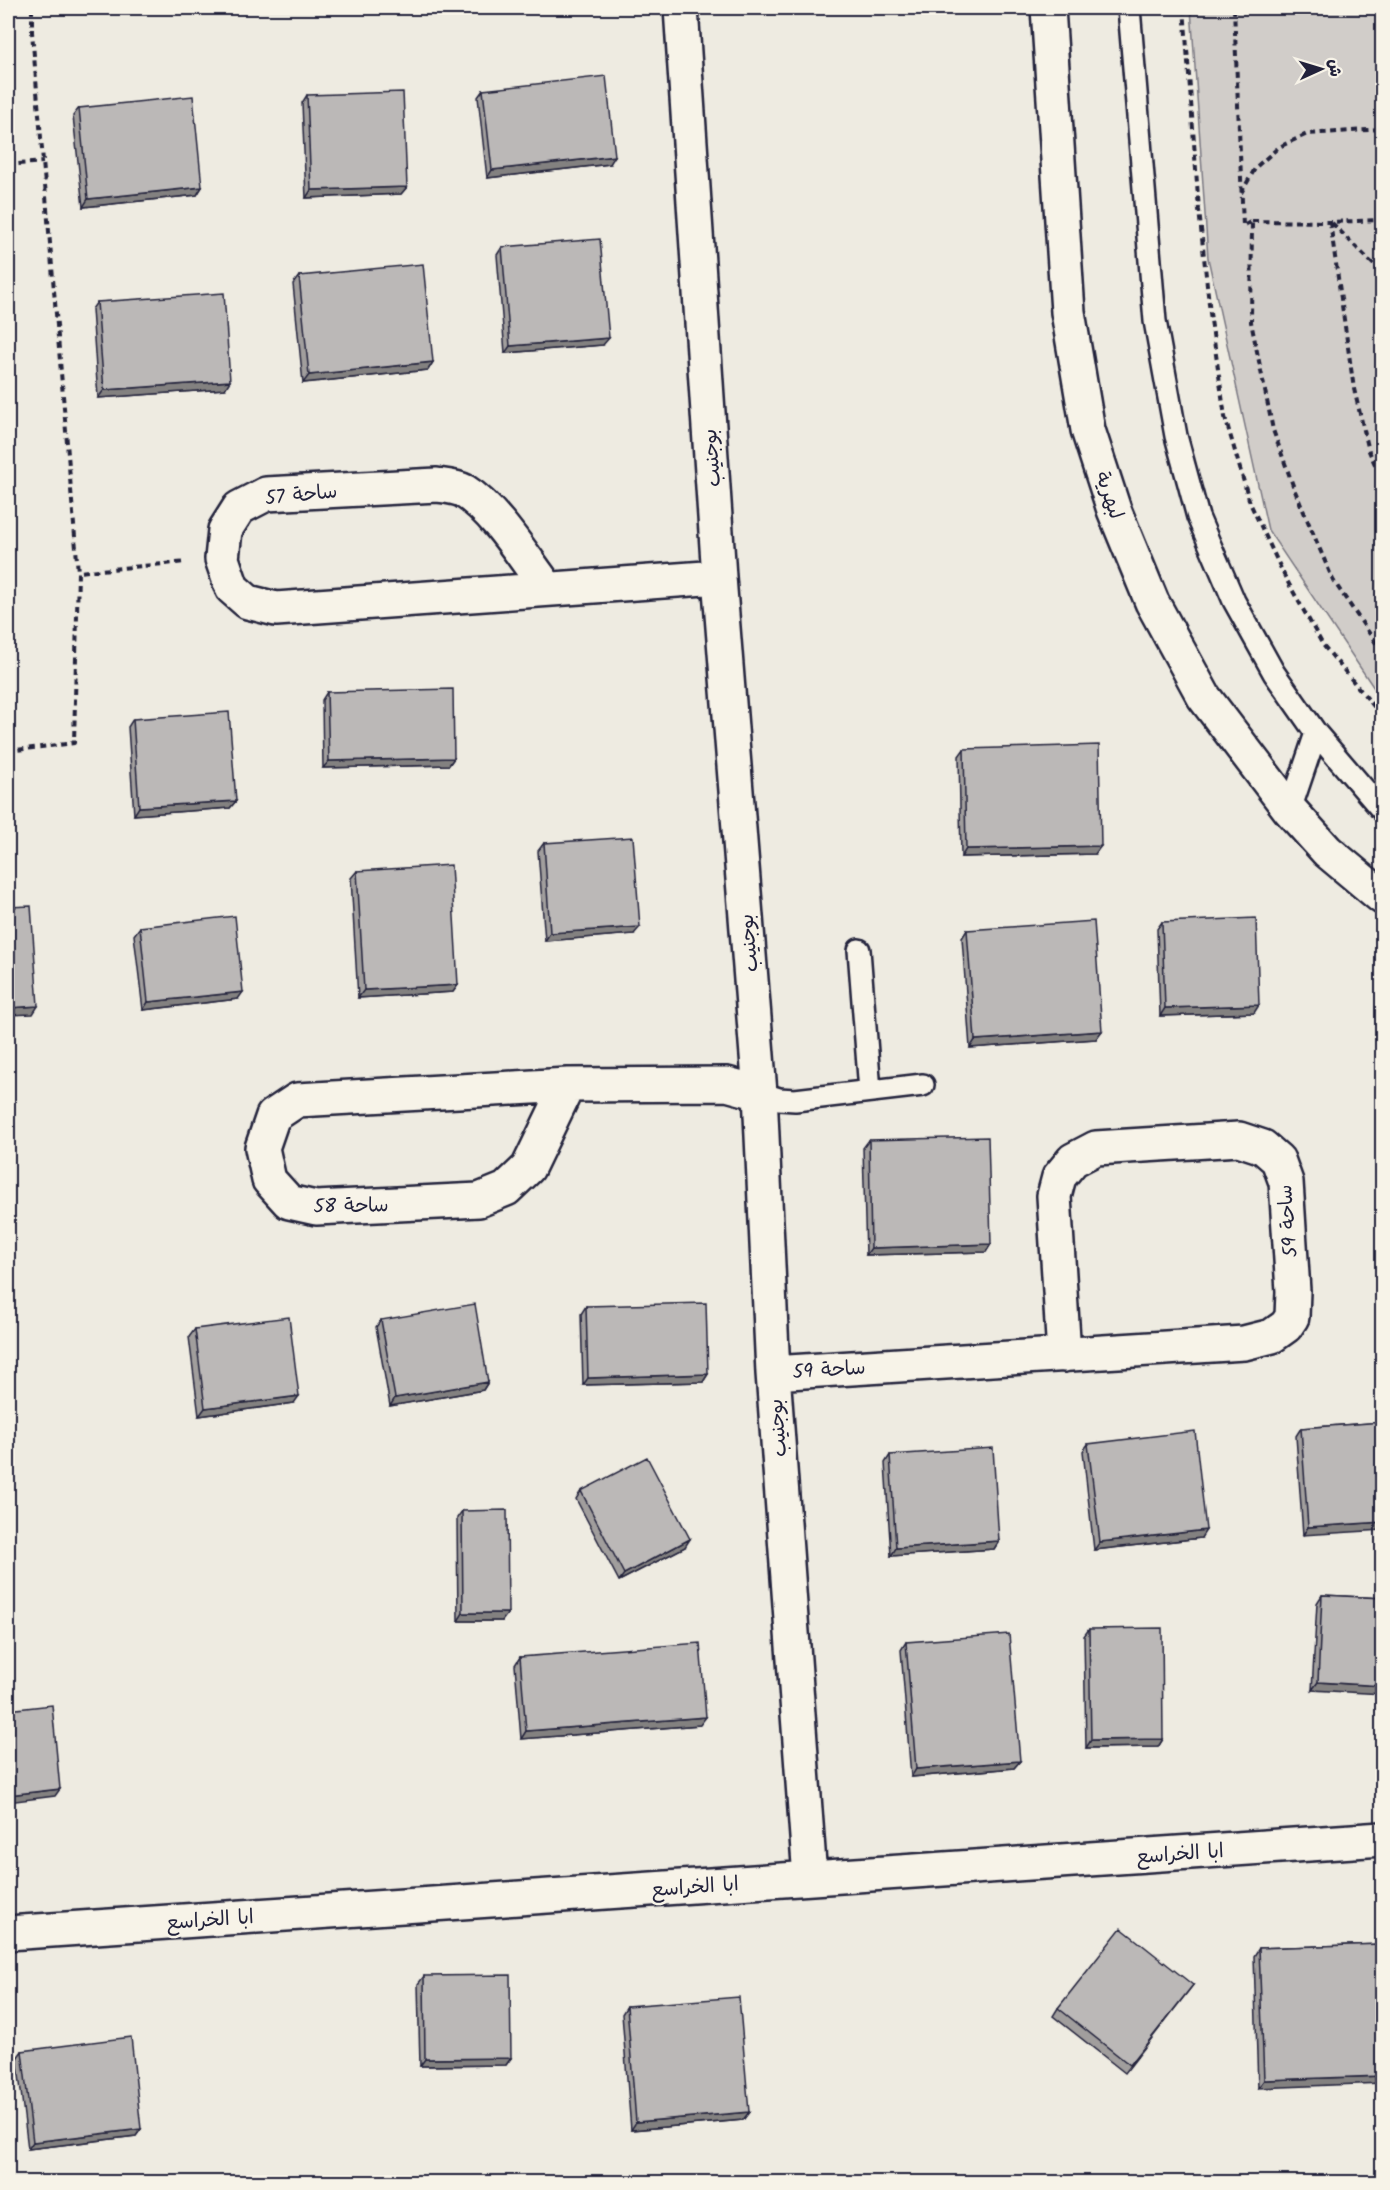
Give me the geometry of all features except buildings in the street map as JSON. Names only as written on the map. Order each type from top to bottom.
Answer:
[{"type":"street","name":"بوجنيب","points":[[681,8],[719,578],[760,1093],[773,1373],[810,1878]]},
{"type":"street","name":"لبهرية","points":[[1048,8],[1068,312],[1088,430],[1114,510],[1152,602],[1204,697],[1290,810],[1327,851],[1383,897]]},
{"type":"street","name":"ساحة 57","points":[[547,588],[479,503],[462,490],[437,485],[266,494],[239,508],[225,530],[222,559],[232,588],[248,602],[276,609],[547,588],[719,578]]},
{"type":"street","name":"ساحة 58","points":[[568,1085],[528,1167],[506,1189],[479,1200],[316,1208],[289,1202],[269,1180],[262,1148],[273,1116],[297,1100],[568,1085],[727,1084],[760,1093]]},
{"type":"street","name":"ساحة 59","points":[[773,1373],[1064,1354],[1244,1342],[1272,1336],[1286,1326],[1292,1317],[1293,1291],[1286,1182],[1278,1160],[1263,1147],[1239,1139],[1096,1148],[1073,1160],[1059,1177],[1054,1196],[1064,1354]]},
{"type":"street","name":"ابا الخراسع","points":[[8,1933],[1383,1839]]},
{"type":"lane","points":[[1129,8],[1155,321],[1176,436],[1198,517],[1234,601],[1274,673],[1316,733],[1383,810]]},
{"type":"lane","points":[[1290,810],[1316,733]]},
{"type":"lane","points":[[859,950],[870,1091]]},
{"type":"lane","points":[[760,1093],[786,1100],[923,1085]]},
{"type":"path","points":[[8,751],[74,743],[78,572],[32,32],[32,8]]},
{"type":"path","points":[[1184,8],[1198,210],[1225,417],[1250,503],[1285,577],[1323,645],[1383,716]]},
{"type":"path","points":[[1234,8],[1243,226],[1252,220],[1330,222],[1383,220]]},
{"type":"path","points":[[1241,194],[1256,168],[1279,147],[1307,134],[1383,129]]},
{"type":"path","points":[[8,165],[43,162]]},
{"type":"path","points":[[1252,220],[1251,322],[1273,430],[1295,491],[1333,580],[1383,652]]},
{"type":"path","points":[[1330,222],[1383,273]]},
{"type":"path","points":[[1330,222],[1354,389],[1369,452],[1383,480]]},
{"type":"path","points":[[78,572],[222,559]]},
{"type":"shaded area","points":[[1191,8],[1382,8],[1382,700],[1268,530],[1208,258]]}]
